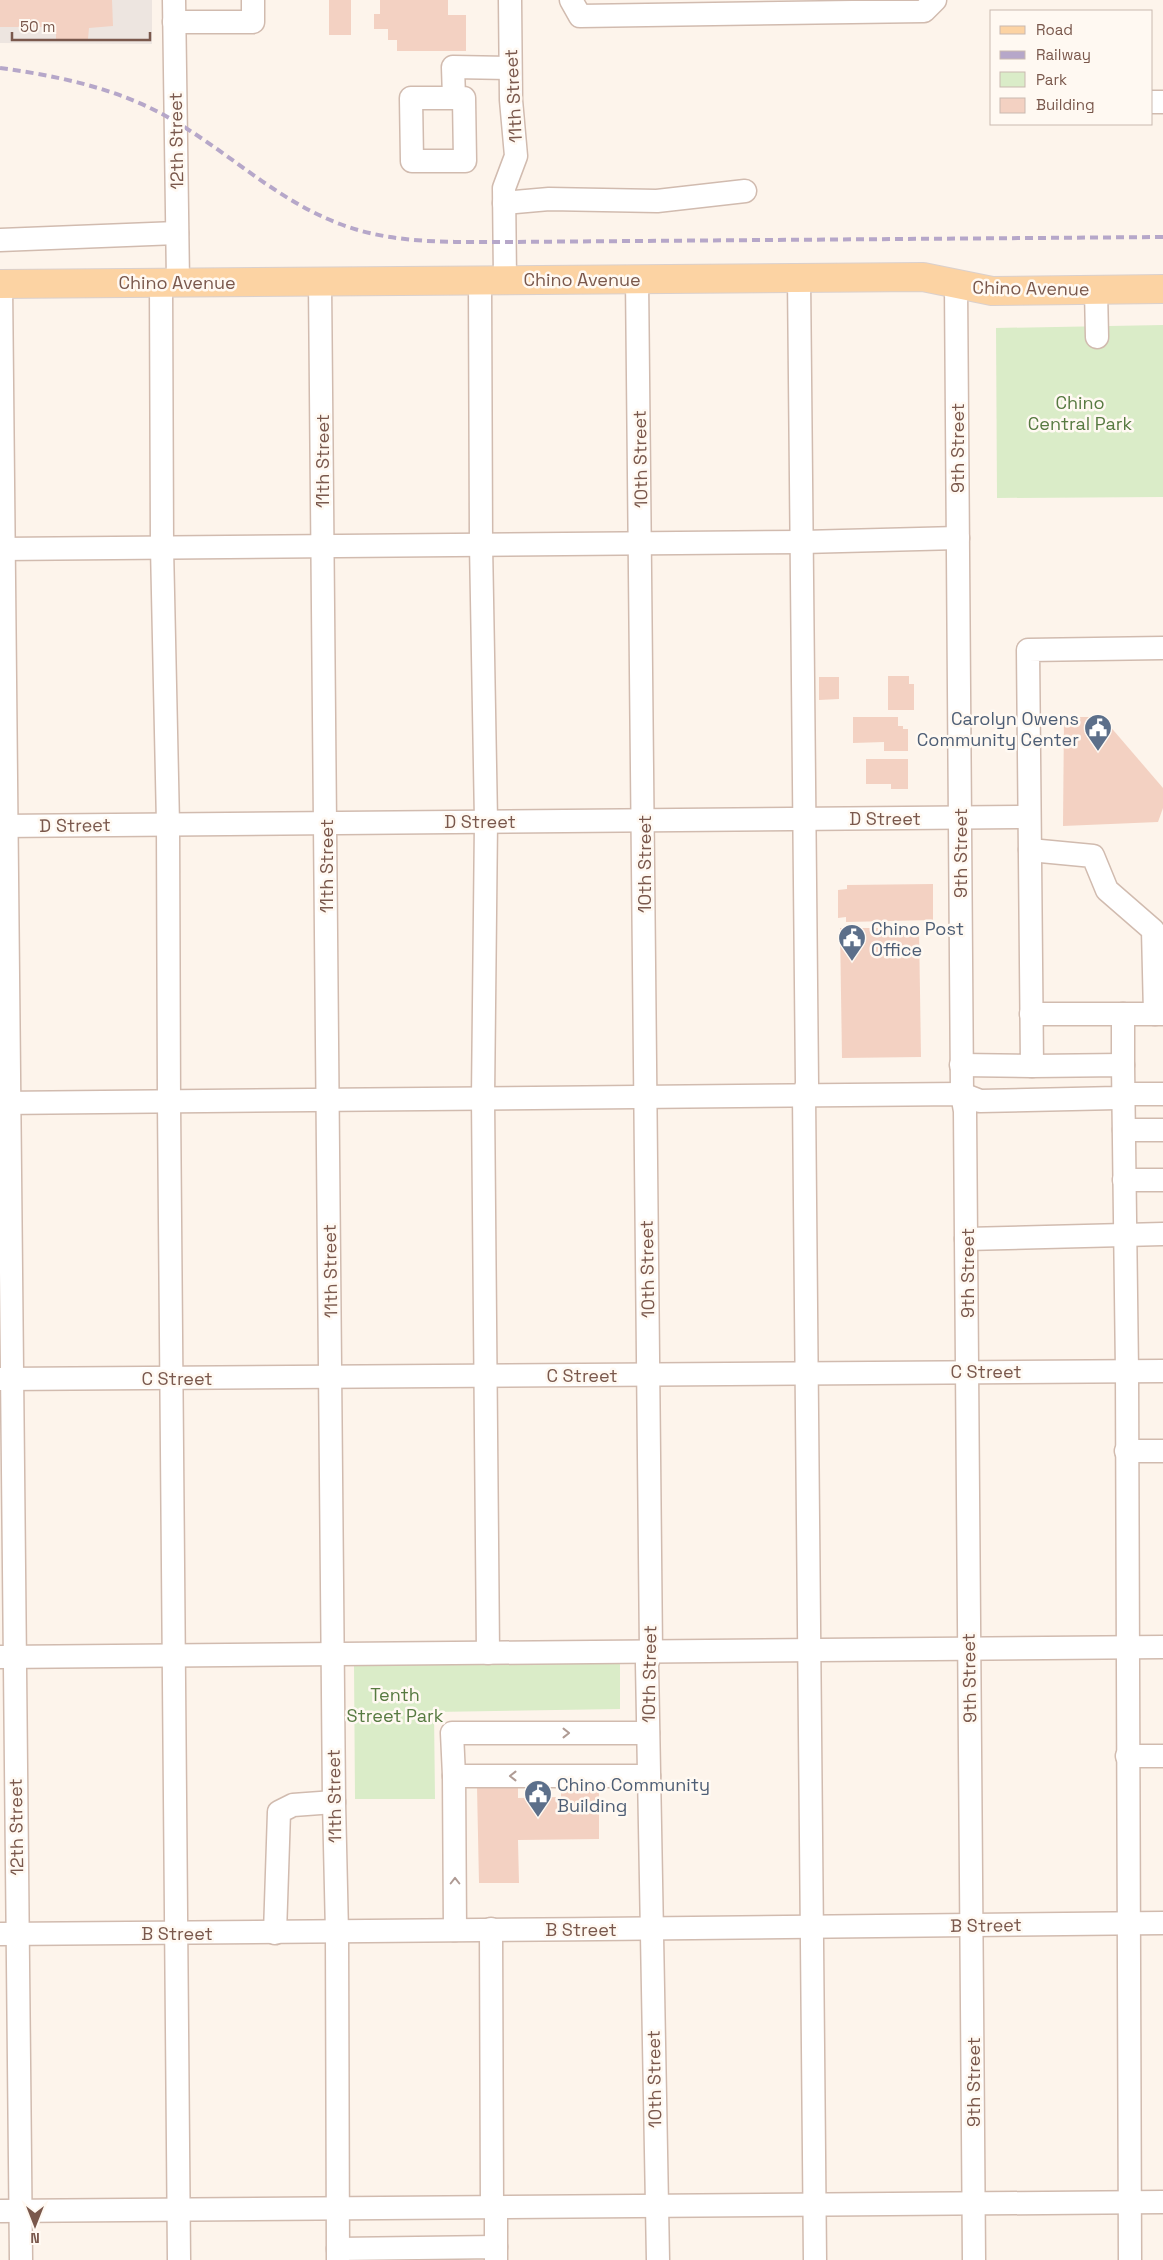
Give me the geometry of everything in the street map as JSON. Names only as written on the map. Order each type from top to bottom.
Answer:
[{"type":"main road","name":"Chino Avenue","points":[[1,284],[637,278],[923,278],[992,291],[1163,289]]},
{"type":"street","points":[[174,11],[253,22],[253,0]]},
{"type":"street","name":"11th Street","points":[[488,1653],[483,1098],[486,821],[481,544],[492,280],[504,203],[504,188],[516,156],[510,68],[510,0]]},
{"type":"street","points":[[571,0],[580,16],[924,11],[934,0]]},
{"type":"street","name":"12th Street","points":[[174,11],[177,233],[169,282],[162,547],[168,824],[179,2260]]},
{"type":"street","points":[[454,98],[453,67],[510,68]]},
{"type":"street","points":[[504,203],[549,199],[657,201],[745,191]]},
{"type":"street","points":[[0,240],[177,233]]},
{"type":"street","name":"10th Street","points":[[637,278],[649,1374],[650,1652],[647,1664],[658,2260]]},
{"type":"street","points":[[799,278],[803,542],[803,819],[808,1084],[804,1095],[815,2260]]},
{"type":"street","name":"11th Street","points":[[320,282],[334,1802],[337,1933],[338,2255]]},
{"type":"street","name":"12th Street","points":[[1,284],[10,2211],[21,2260]]},
{"type":"street","name":"9th Street","points":[[956,285],[961,1064],[962,1094],[965,1111],[974,2260]]},
{"type":"street","points":[[1096,290],[1097,337]]},
{"type":"street","points":[[2,549],[322,548],[481,544],[803,542],[958,538]]},
{"type":"street","points":[[1032,1066],[1028,650],[1163,648]]},
{"type":"street","name":"D Street","points":[[3,826],[1029,817]]},
{"type":"street","points":[[1030,850],[1093,856],[1107,890],[1153,930],[1159,1014],[1031,1014]]},
{"type":"street","points":[[1123,1014],[1130,2260]]},
{"type":"street","points":[[961,1064],[1032,1066],[1123,1064]]},
{"type":"street","points":[[4,1102],[169,1103],[962,1094],[980,1101],[1117,1098],[1123,1094],[1163,1094]]},
{"type":"street","points":[[1124,1130],[1163,1130]]},
{"type":"street","points":[[1124,1180],[1163,1180]]},
{"type":"street","points":[[966,1239],[1163,1234]]},
{"type":"street","name":"C Street","points":[[6,1379],[967,1370],[1163,1371]]},
{"type":"street","points":[[1126,1451],[1163,1450]]},
{"type":"street","points":[[7,1657],[1163,1647]]},
{"type":"street","points":[[455,1930],[452,1733],[648,1733]]},
{"type":"street","points":[[1127,1756],[1163,1756]]},
{"type":"street","points":[[454,1776],[649,1776]]},
{"type":"street","points":[[275,1933],[279,1812],[293,1805],[334,1802]]},
{"type":"street","name":"B Street","points":[[8,1934],[337,1933],[491,1929],[1163,1923]]},
{"type":"street","points":[[338,2255],[496,2254],[491,1929]]},
{"type":"street","points":[[10,2211],[1163,2202]]},
{"type":"shaded area","points":[[0,0],[152,0],[152,44],[0,43]]},
{"type":"green space","name":"Chino Central Park","points":[[1163,325],[1163,497],[997,498],[996,328]]},
{"type":"green space","name":"Tenth Street Park","points":[[620,1662],[620,1709],[434,1712],[435,1799],[355,1799],[354,1664]]},
{"type":"building","points":[[0,0],[112,0],[113,26],[89,28],[88,39],[56,39],[56,27],[0,27]]},
{"type":"building","points":[[329,0],[351,0],[351,35],[329,35]]},
{"type":"building","points":[[380,0],[448,0],[448,15],[466,15],[466,51],[397,51],[397,40],[388,40],[388,29],[374,29],[374,14],[380,14]]},
{"type":"building","points":[[888,676],[909,676],[909,684],[914,684],[914,710],[888,710]]},
{"type":"building","points":[[819,677],[839,677],[839,699],[819,700]]},
{"type":"building","points":[[853,717],[898,717],[898,726],[908,729],[908,751],[884,751],[884,742],[853,743]]},
{"type":"building","name":"Carolyn Owens Community Center","points":[[1064,717],[1102,717],[1163,788],[1163,808],[1158,822],[1063,826]]},
{"type":"building","points":[[866,759],[908,759],[908,789],[891,789],[891,784],[866,784]]},
{"type":"building","points":[[933,884],[933,920],[846,922],[846,917],[838,918],[838,890],[847,889],[847,885]]},
{"type":"building","points":[[840,928],[919,928],[921,1057],[842,1058]]},
{"type":"building","name":"Chino Community Building","points":[[599,1786],[599,1839],[518,1840],[519,1883],[479,1883],[477,1787],[518,1787],[518,1798],[561,1797],[561,1787]]},
{"type":"railway","points":[[0,68],[68,80],[135,101],[197,135],[275,190],[317,214],[360,231],[400,238],[442,242],[483,242],[1163,237]]},
{"type":"place","name":"Carolyn Owens Community Center","points":[[1098,752]]},
{"type":"place","name":"Chino Post Office","points":[[852,962]]},
{"type":"place","name":"Chino Community Building","points":[[538,1818]]}]
